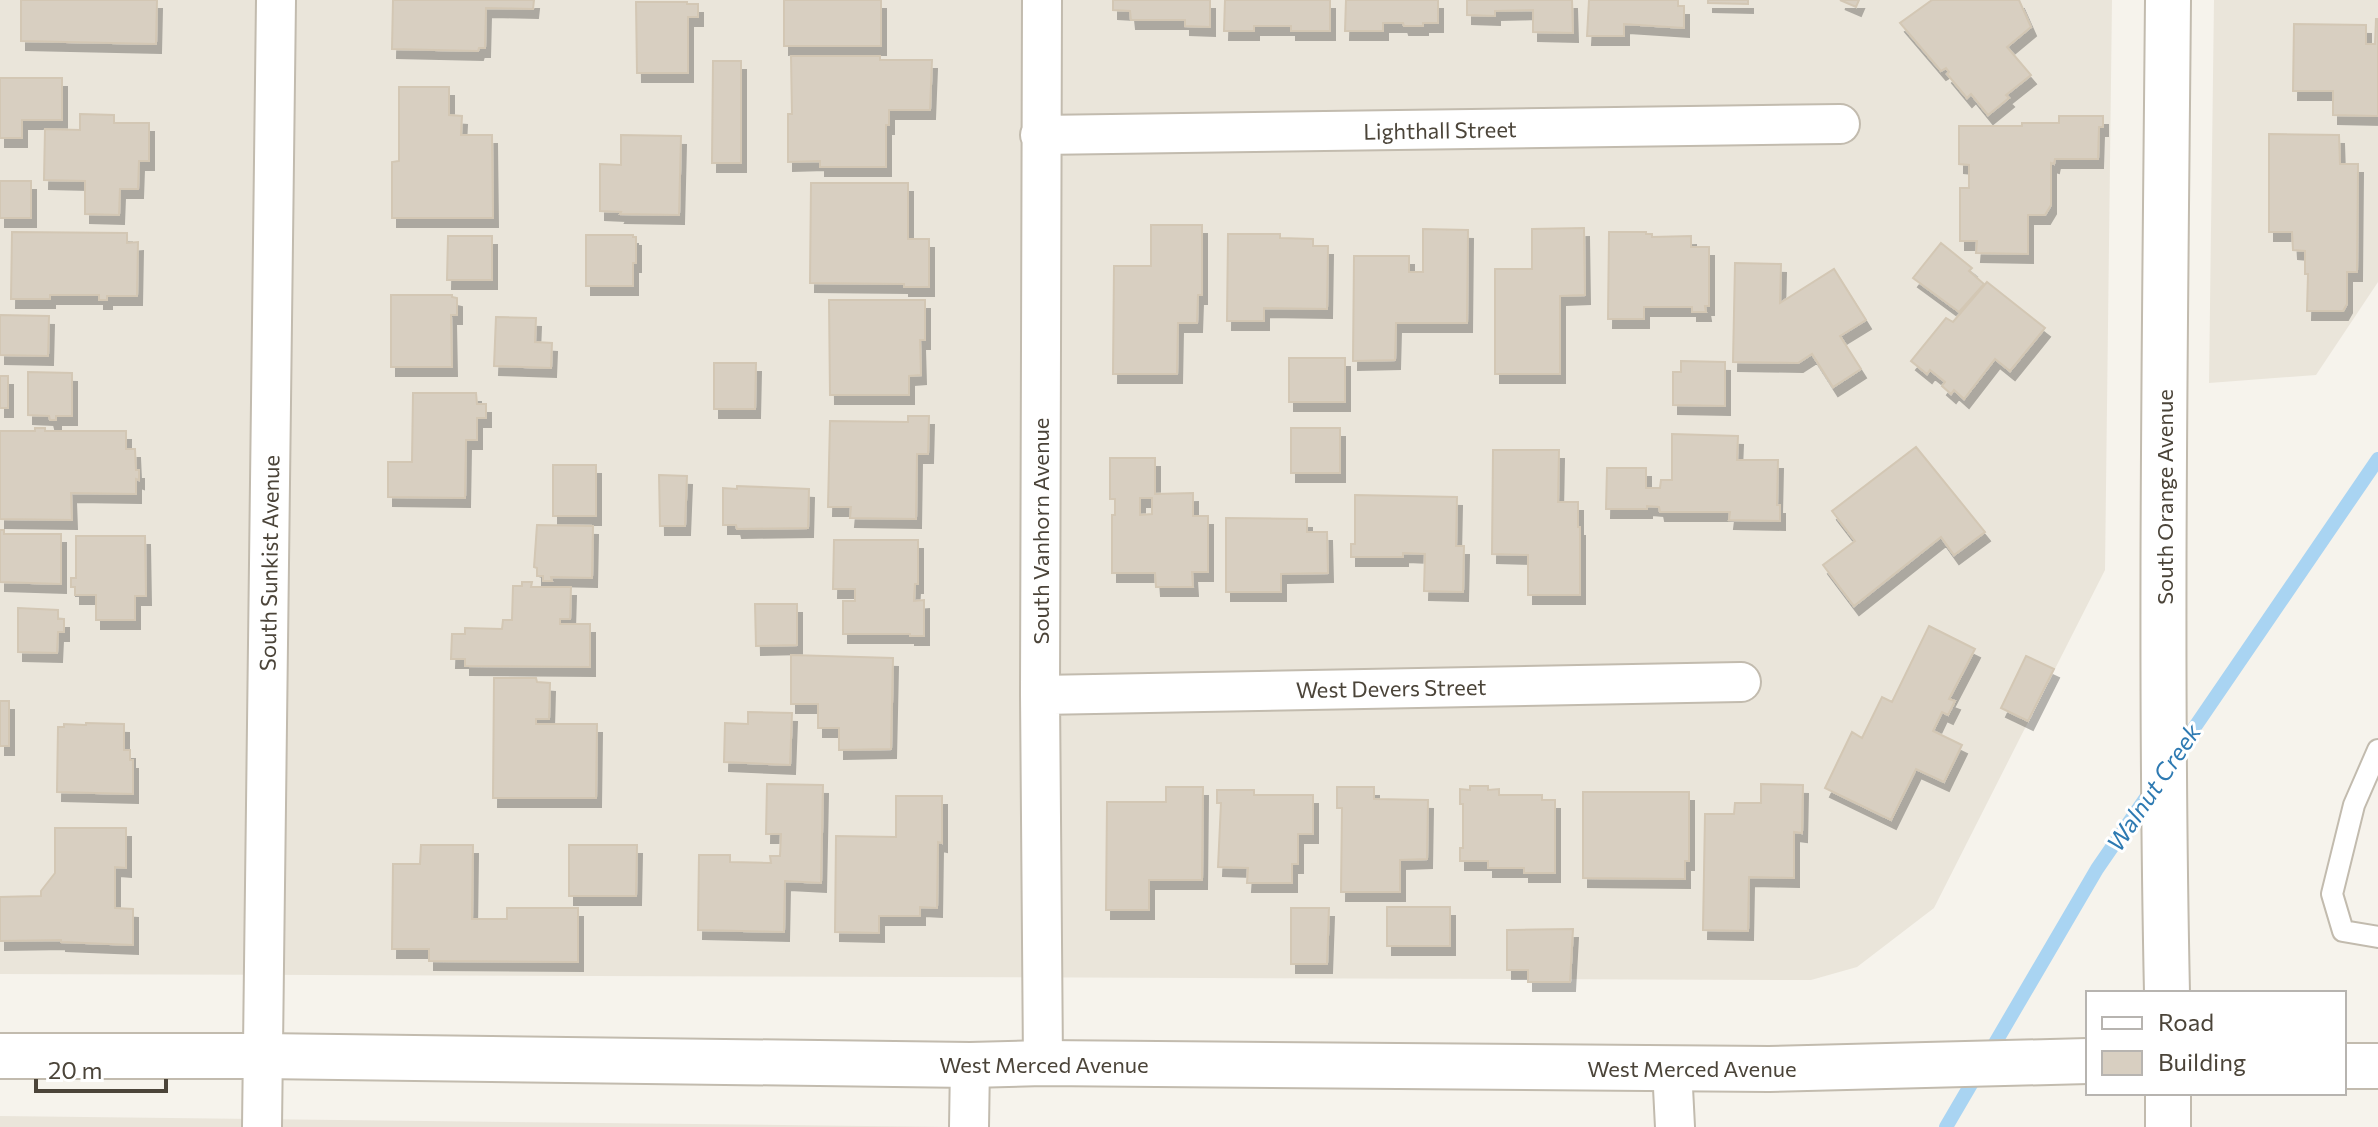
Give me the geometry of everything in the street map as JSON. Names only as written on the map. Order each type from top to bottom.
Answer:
[{"type":"street","name":"South Sunkist Avenue","points":[[262,1127],[276,0]]},
{"type":"street","name":"South Vanhorn Avenue","points":[[1042,0],[1040,695],[1043,1063]]},
{"type":"street","name":"South Orange Avenue","points":[[2167,991],[2163,570],[2168,0]]},
{"type":"street","name":"Lighthall Street","points":[[1040,135],[1840,124]]},
{"type":"street","name":"West Devers Street","points":[[1040,695],[1741,682]]},
{"type":"street","name":"West Merced Avenue","points":[[0,1056],[1769,1069],[2083,1061]]},
{"type":"street","points":[[969,1127],[970,1065]]},
{"type":"street","points":[[2346,1066],[2378,1066]]},
{"type":"street","points":[[1672,1068],[1675,1127]]},
{"type":"street","points":[[2168,1095],[2168,1127]]},
{"type":"lane","points":[[2378,750],[2354,805],[2332,894],[2343,931],[2378,937]]},
{"type":"shaded area","points":[[0,0],[2112,0],[2105,570],[1934,908],[1857,967],[1811,980],[0,974]]},
{"type":"shaded area","points":[[2214,0],[2378,0],[2378,282],[2316,375],[2209,383]]},
{"type":"shaded area","points":[[0,1116],[949,1127],[0,1127]]},
{"type":"building","points":[[21,0],[157,0],[156,44],[21,41]]},
{"type":"building","points":[[393,0],[534,0],[533,9],[486,8],[485,48],[478,51],[392,49]]},
{"type":"building","points":[[784,0],[881,0],[881,46],[784,46]]},
{"type":"building","points":[[1113,0],[1210,0],[1210,27],[1185,26],[1185,20],[1131,20],[1130,11],[1113,10]]},
{"type":"building","points":[[1225,0],[1330,0],[1330,31],[1291,31],[1291,26],[1254,26],[1254,31],[1224,31]]},
{"type":"building","points":[[1346,0],[1438,0],[1438,23],[1404,26],[1403,23],[1383,23],[1383,31],[1345,31]]},
{"type":"building","points":[[1467,0],[1572,0],[1573,33],[1533,32],[1533,10],[1495,11],[1495,16],[1467,15]]},
{"type":"building","points":[[1589,0],[1678,0],[1678,6],[1684,6],[1684,28],[1624,24],[1624,36],[1587,36]]},
{"type":"building","points":[[1708,0],[1748,0],[1748,4],[1708,3]]},
{"type":"building","points":[[1840,0],[1859,0],[1856,7]]},
{"type":"building","points":[[1932,0],[2019,0],[2031,27],[2007,47],[2031,75],[1988,115],[1971,94],[1967,98],[1947,74],[1946,68],[1941,71],[1900,23]]},
{"type":"building","points":[[636,2],[698,4],[698,17],[688,17],[688,73],[637,73]]},
{"type":"building","points":[[2376,19],[2378,116],[2333,115],[2333,91],[2293,91],[2294,24],[2366,25],[2366,44],[2375,44]]},
{"type":"building","points":[[791,56],[880,56],[880,60],[932,60],[930,110],[889,110],[886,167],[820,167],[820,161],[788,162],[788,114],[792,114]]},
{"type":"building","points":[[713,61],[741,61],[741,163],[712,163]]},
{"type":"building","points":[[0,78],[62,78],[62,120],[22,120],[22,138],[0,138]]},
{"type":"building","points":[[399,87],[449,87],[449,115],[462,116],[461,135],[492,135],[493,218],[392,218],[392,162],[399,161]]},
{"type":"building","points":[[80,114],[114,115],[114,123],[149,123],[149,161],[139,161],[138,189],[120,189],[119,215],[85,214],[85,181],[44,180],[45,129],[80,130]]},
{"type":"building","points":[[2059,116],[2103,116],[2103,127],[2099,127],[2098,159],[2055,159],[2054,164],[2051,163],[2051,205],[2045,215],[2028,215],[2028,254],[1976,253],[1977,241],[1960,241],[1960,188],[1969,188],[1969,165],[1959,164],[1959,126],[2059,123]]},
{"type":"building","points":[[2269,134],[2339,135],[2340,164],[2358,164],[2357,272],[2347,272],[2347,304],[2343,311],[2307,311],[2305,251],[2293,250],[2292,232],[2269,232]]},
{"type":"building","points":[[621,135],[681,136],[679,215],[600,211],[600,164],[621,165]]},
{"type":"building","points":[[0,181],[31,181],[31,218],[0,218]]},
{"type":"building","points":[[811,183],[908,183],[908,239],[929,239],[929,287],[810,283]]},
{"type":"building","points":[[1151,225],[1202,225],[1202,295],[1198,295],[1197,323],[1178,323],[1177,374],[1113,374],[1114,266],[1151,266]]},
{"type":"building","points":[[1584,228],[1585,295],[1560,296],[1560,374],[1495,374],[1495,269],[1532,269],[1532,229]]},
{"type":"building","points":[[1423,229],[1468,230],[1467,323],[1396,323],[1395,360],[1353,361],[1354,256],[1409,256],[1409,272],[1423,272]]},
{"type":"building","points":[[12,232],[127,233],[127,243],[138,242],[137,296],[107,296],[107,300],[99,300],[99,295],[11,299]]},
{"type":"building","points":[[1609,232],[1646,232],[1652,237],[1691,236],[1691,247],[1709,247],[1709,306],[1705,306],[1706,312],[1692,312],[1692,307],[1644,307],[1644,319],[1608,319]]},
{"type":"building","points":[[1228,234],[1280,234],[1280,238],[1313,239],[1313,246],[1328,246],[1327,309],[1264,308],[1264,321],[1227,321]]},
{"type":"building","points":[[586,235],[636,237],[633,286],[586,286]]},
{"type":"building","points":[[448,236],[492,236],[492,280],[447,280]]},
{"type":"building","points":[[1941,243],[1972,268],[1969,271],[1984,284],[1959,312],[1913,278]]},
{"type":"building","points":[[1735,263],[1781,264],[1780,303],[1834,269],[1866,320],[1840,336],[1861,369],[1833,387],[1812,354],[1798,363],[1733,362]]},
{"type":"building","points":[[1987,282],[2045,328],[2010,371],[1995,359],[1964,399],[1954,390],[1951,394],[1942,386],[1945,382],[1930,370],[1927,374],[1911,361],[1946,318],[1953,322]]},
{"type":"building","points":[[391,295],[452,295],[457,298],[457,315],[451,315],[452,367],[391,367]]},
{"type":"building","points":[[829,300],[925,300],[925,340],[920,340],[921,375],[909,376],[909,395],[830,395]]},
{"type":"building","points":[[0,315],[49,316],[48,356],[0,355]]},
{"type":"building","points":[[496,317],[536,318],[535,342],[552,343],[551,368],[494,366]]},
{"type":"building","points":[[1289,358],[1345,358],[1345,402],[1289,402]]},
{"type":"building","points":[[1681,361],[1725,362],[1725,406],[1673,405],[1673,372],[1681,372]]},
{"type":"building","points":[[714,363],[756,363],[755,409],[714,409]]},
{"type":"building","points":[[28,372],[72,373],[72,416],[56,416],[56,420],[50,420],[49,416],[28,415]]},
{"type":"building","points":[[0,376],[8,376],[8,408],[0,408]]},
{"type":"building","points":[[413,393],[476,393],[477,404],[486,404],[486,418],[477,418],[477,440],[466,440],[465,498],[388,497],[388,462],[412,462]]},
{"type":"building","points":[[908,416],[929,416],[928,454],[917,454],[916,519],[850,518],[851,507],[828,507],[830,421],[908,422]]},
{"type":"building","points":[[35,428],[45,428],[45,431],[126,431],[126,449],[135,449],[136,470],[139,470],[136,494],[71,493],[72,520],[0,519],[0,431],[35,431]]},
{"type":"building","points":[[1291,428],[1340,428],[1340,473],[1291,473]]},
{"type":"building","points":[[1672,434],[1738,436],[1737,460],[1778,460],[1777,505],[1780,505],[1780,521],[1729,520],[1730,512],[1660,512],[1659,507],[1647,506],[1647,509],[1606,509],[1607,468],[1646,468],[1646,488],[1660,488],[1661,480],[1672,480]]},
{"type":"building","points":[[1916,447],[1985,532],[1954,555],[1941,537],[1854,606],[1823,565],[1855,541],[1832,511]]},
{"type":"building","points":[[1493,450],[1559,450],[1558,502],[1578,502],[1580,595],[1528,595],[1528,555],[1492,554]]},
{"type":"building","points":[[1110,458],[1155,458],[1155,494],[1193,493],[1193,516],[1208,516],[1208,572],[1192,572],[1193,587],[1156,587],[1155,573],[1112,573],[1115,499],[1110,499]],"holes":[[[1140,498],[1152,498],[1152,514],[1140,515]]]},
{"type":"building","points":[[553,465],[596,465],[596,516],[553,516]]},
{"type":"building","points":[[659,475],[687,476],[685,526],[660,526]]},
{"type":"building","points":[[737,486],[809,489],[808,528],[737,529],[736,525],[723,525],[723,488],[737,489]]},
{"type":"building","points":[[1355,495],[1457,497],[1456,546],[1464,546],[1463,592],[1424,591],[1425,554],[1351,557],[1351,544],[1355,544]]},
{"type":"building","points":[[1226,518],[1307,519],[1307,532],[1327,532],[1328,573],[1281,574],[1281,592],[1226,592]]},
{"type":"building","points":[[537,525],[593,526],[592,578],[551,577],[552,581],[543,581],[543,576],[537,576],[537,568],[534,567]]},
{"type":"building","points":[[0,530],[4,530],[4,534],[61,534],[61,584],[0,582]]},
{"type":"building","points":[[76,536],[145,536],[146,596],[135,596],[135,620],[96,620],[96,595],[75,595],[71,578],[76,578]]},
{"type":"building","points":[[834,540],[918,540],[918,584],[915,584],[914,601],[924,600],[924,636],[843,634],[843,601],[855,601],[855,589],[833,589]]},
{"type":"building","points":[[522,582],[532,582],[531,587],[571,587],[570,619],[560,619],[560,624],[590,624],[590,667],[465,666],[465,659],[451,659],[452,634],[465,634],[465,628],[502,629],[503,620],[512,620],[513,586],[522,586]]},
{"type":"building","points":[[755,604],[797,604],[797,645],[756,646]]},
{"type":"building","points":[[18,608],[58,610],[58,619],[64,619],[64,632],[58,632],[57,653],[18,652]]},
{"type":"building","points":[[1929,626],[1975,649],[1949,699],[1955,701],[1948,715],[1942,712],[1933,731],[1962,745],[1944,782],[1916,769],[1891,820],[1825,788],[1852,732],[1862,738],[1882,697],[1892,702]]},
{"type":"building","points":[[791,655],[893,658],[891,749],[839,750],[839,728],[818,728],[818,704],[791,704]]},
{"type":"building","points":[[2026,656],[2054,669],[2028,721],[2001,708]]},
{"type":"building","points":[[494,678],[536,678],[537,682],[550,683],[549,719],[536,719],[536,724],[597,724],[596,798],[493,798]]},
{"type":"building","points":[[0,701],[9,701],[9,746],[0,746]]},
{"type":"building","points":[[748,712],[792,713],[790,765],[724,762],[725,723],[748,724]]},
{"type":"building","points":[[86,723],[124,724],[124,750],[130,750],[130,760],[133,760],[133,794],[57,792],[58,727]]},
{"type":"building","points":[[767,784],[823,785],[821,883],[785,881],[784,932],[698,930],[699,855],[730,855],[730,862],[771,863],[770,856],[780,856],[781,834],[766,834]]},
{"type":"building","points":[[1761,784],[1803,785],[1802,833],[1794,832],[1794,878],[1749,877],[1748,931],[1703,930],[1705,814],[1734,814],[1735,803],[1761,803]]},
{"type":"building","points":[[1470,786],[1499,789],[1499,795],[1542,795],[1542,800],[1555,800],[1555,873],[1524,873],[1524,868],[1488,868],[1488,861],[1460,861],[1463,804],[1460,804],[1460,789],[1470,790]]},
{"type":"building","points":[[1166,787],[1203,787],[1202,880],[1149,880],[1149,910],[1106,910],[1107,802],[1166,802]]},
{"type":"building","points":[[1337,787],[1374,787],[1374,799],[1428,800],[1427,859],[1400,860],[1400,892],[1341,892],[1342,808],[1337,808]]},
{"type":"building","points":[[1217,790],[1254,790],[1254,795],[1313,795],[1313,834],[1298,834],[1298,864],[1292,864],[1292,883],[1247,883],[1248,868],[1218,867],[1221,803],[1217,803]]},
{"type":"building","points":[[1583,792],[1689,792],[1689,861],[1685,861],[1685,879],[1583,878]]},
{"type":"building","points":[[896,796],[942,796],[937,908],[920,907],[920,916],[879,916],[879,933],[835,932],[836,836],[896,837]]},
{"type":"building","points":[[55,828],[126,828],[126,868],[115,867],[115,908],[133,909],[133,945],[61,940],[0,941],[0,897],[41,896],[41,891],[55,873]]},
{"type":"building","points":[[421,845],[473,845],[472,919],[507,919],[507,908],[578,908],[578,962],[429,961],[429,949],[392,949],[393,864],[420,864]]},
{"type":"building","points":[[569,845],[637,845],[636,896],[569,896]]},
{"type":"building","points":[[1387,907],[1450,907],[1450,946],[1387,946]]},
{"type":"building","points":[[1291,908],[1329,908],[1327,964],[1291,964]]},
{"type":"building","points":[[1573,929],[1570,982],[1528,982],[1528,970],[1507,970],[1507,930]]},
{"type":"waterway","name":"Walnut Creek","points":[[2175,756],[2378,459]]},
{"type":"waterway","name":"Walnut Creek","points":[[1946,1127],[2097,869],[2152,789]]}]
